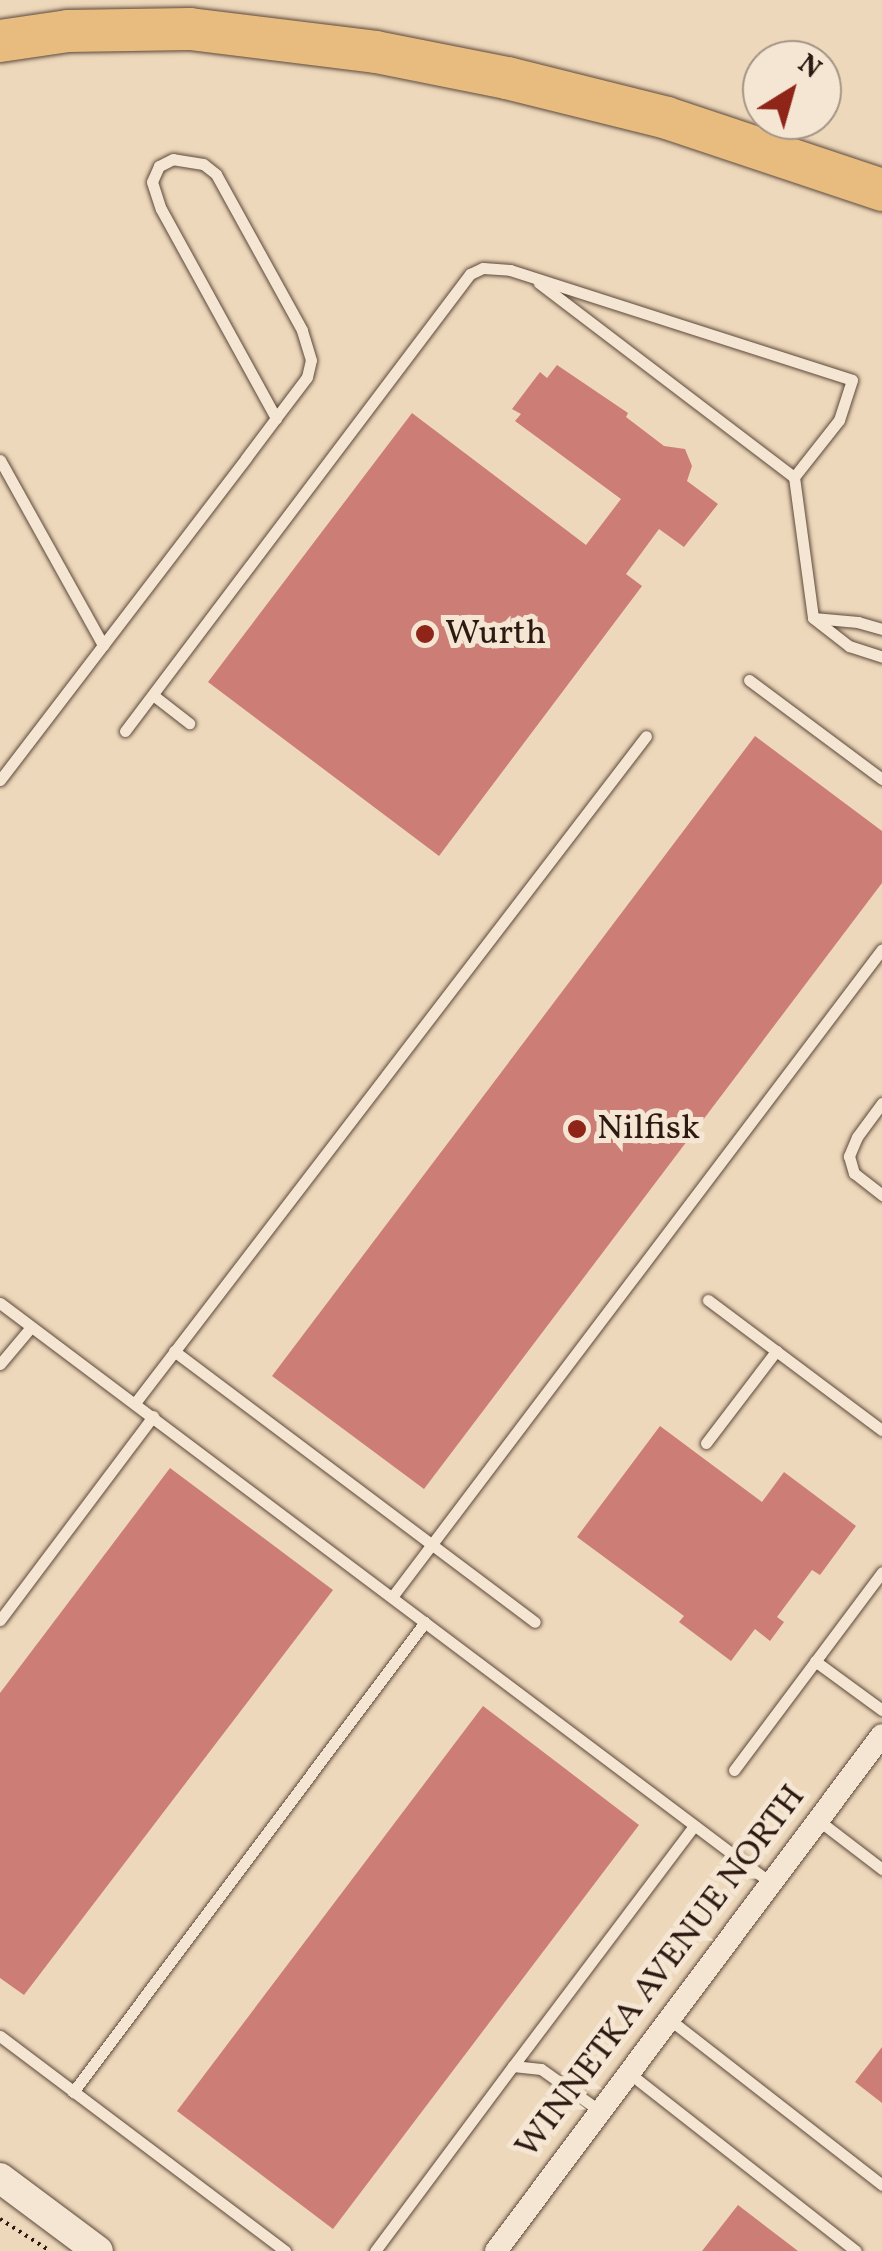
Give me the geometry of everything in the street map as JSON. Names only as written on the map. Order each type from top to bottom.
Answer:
[{"type":"highway","points":[[0,41],[68,31],[190,28],[376,52],[491,74],[667,118],[882,190]]},
{"type":"highway","points":[[0,57],[200,56],[290,64],[375,79],[505,105],[644,140],[882,219]]},
{"type":"street","name":"WINNETKA AVENUE NORTH","points":[[496,2251],[882,1735]]},
{"type":"street","points":[[4,2183],[98,2251]]},
{"type":"lane","points":[[0,780],[276,418],[307,377],[311,360],[302,330],[216,174],[203,164],[173,158],[159,166],[152,182],[161,209],[276,418]]},
{"type":"lane","points":[[125,731],[470,274],[483,268],[530,277],[852,380],[839,420],[794,477]]},
{"type":"lane","points":[[530,277],[794,477],[813,618],[849,646],[882,657]]},
{"type":"lane","points":[[0,460],[103,645]]},
{"type":"lane","points":[[813,618],[858,622],[882,629]]},
{"type":"lane","points":[[750,680],[882,779]]},
{"type":"lane","points":[[153,695],[189,723]]},
{"type":"lane","points":[[135,1403],[646,736]]},
{"type":"lane","points":[[392,1597],[882,948]]},
{"type":"lane","points":[[882,1104],[856,1136],[849,1156],[854,1173],[882,1195]]},
{"type":"lane","points":[[708,1300],[882,1430]]},
{"type":"lane","points":[[0,1303],[771,1884]]},
{"type":"lane","points":[[0,1364],[31,1327]]},
{"type":"lane","points":[[706,1443],[776,1351]]},
{"type":"lane","points":[[174,1352],[535,1622]]},
{"type":"lane","points":[[0,1620],[153,1416]]},
{"type":"lane","points":[[734,1770],[882,1572]]},
{"type":"lane","points":[[73,2092],[425,1622]]},
{"type":"lane","points":[[815,1661],[882,1710]]},
{"type":"lane","points":[[818,1820],[882,1869]]},
{"type":"lane","points":[[375,2251],[694,1826]]},
{"type":"lane","points":[[669,2019],[882,2185]]},
{"type":"lane","points":[[0,2036],[284,2251]]},
{"type":"lane","points":[[513,2066],[541,2070],[600,2111]]},
{"type":"lane","points":[[629,2073],[856,2251]]},
{"type":"path","points":[[0,2219],[50,2251]]},
{"type":"building","name":"Wurth","points":[[557,365],[628,413],[626,417],[664,446],[685,449],[692,466],[687,481],[718,504],[684,547],[659,529],[626,574],[642,586],[439,856],[208,682],[412,413],[586,545],[621,499],[515,421],[521,414],[512,409],[540,372],[547,378]]},
{"type":"building","name":"Nilfisk","points":[[755,736],[882,831],[882,883],[424,1489],[272,1376]]},
{"type":"building","points":[[660,1426],[762,1502],[784,1472],[856,1526],[820,1575],[812,1570],[777,1617],[784,1622],[770,1641],[755,1629],[731,1661],[679,1622],[684,1616],[577,1537]]},
{"type":"building","points":[[170,1468],[333,1590],[24,1995],[0,1978],[0,1693]]},
{"type":"building","points":[[483,1706],[639,1825],[333,2229],[177,2111]]},
{"type":"building","points":[[882,2047],[882,2103],[855,2082]]},
{"type":"building","points":[[738,2205],[798,2251],[702,2251]]},
{"type":"place","name":"Wurth","points":[[425,634]]},
{"type":"place","name":"Nilfisk","points":[[577,1129]]}]
